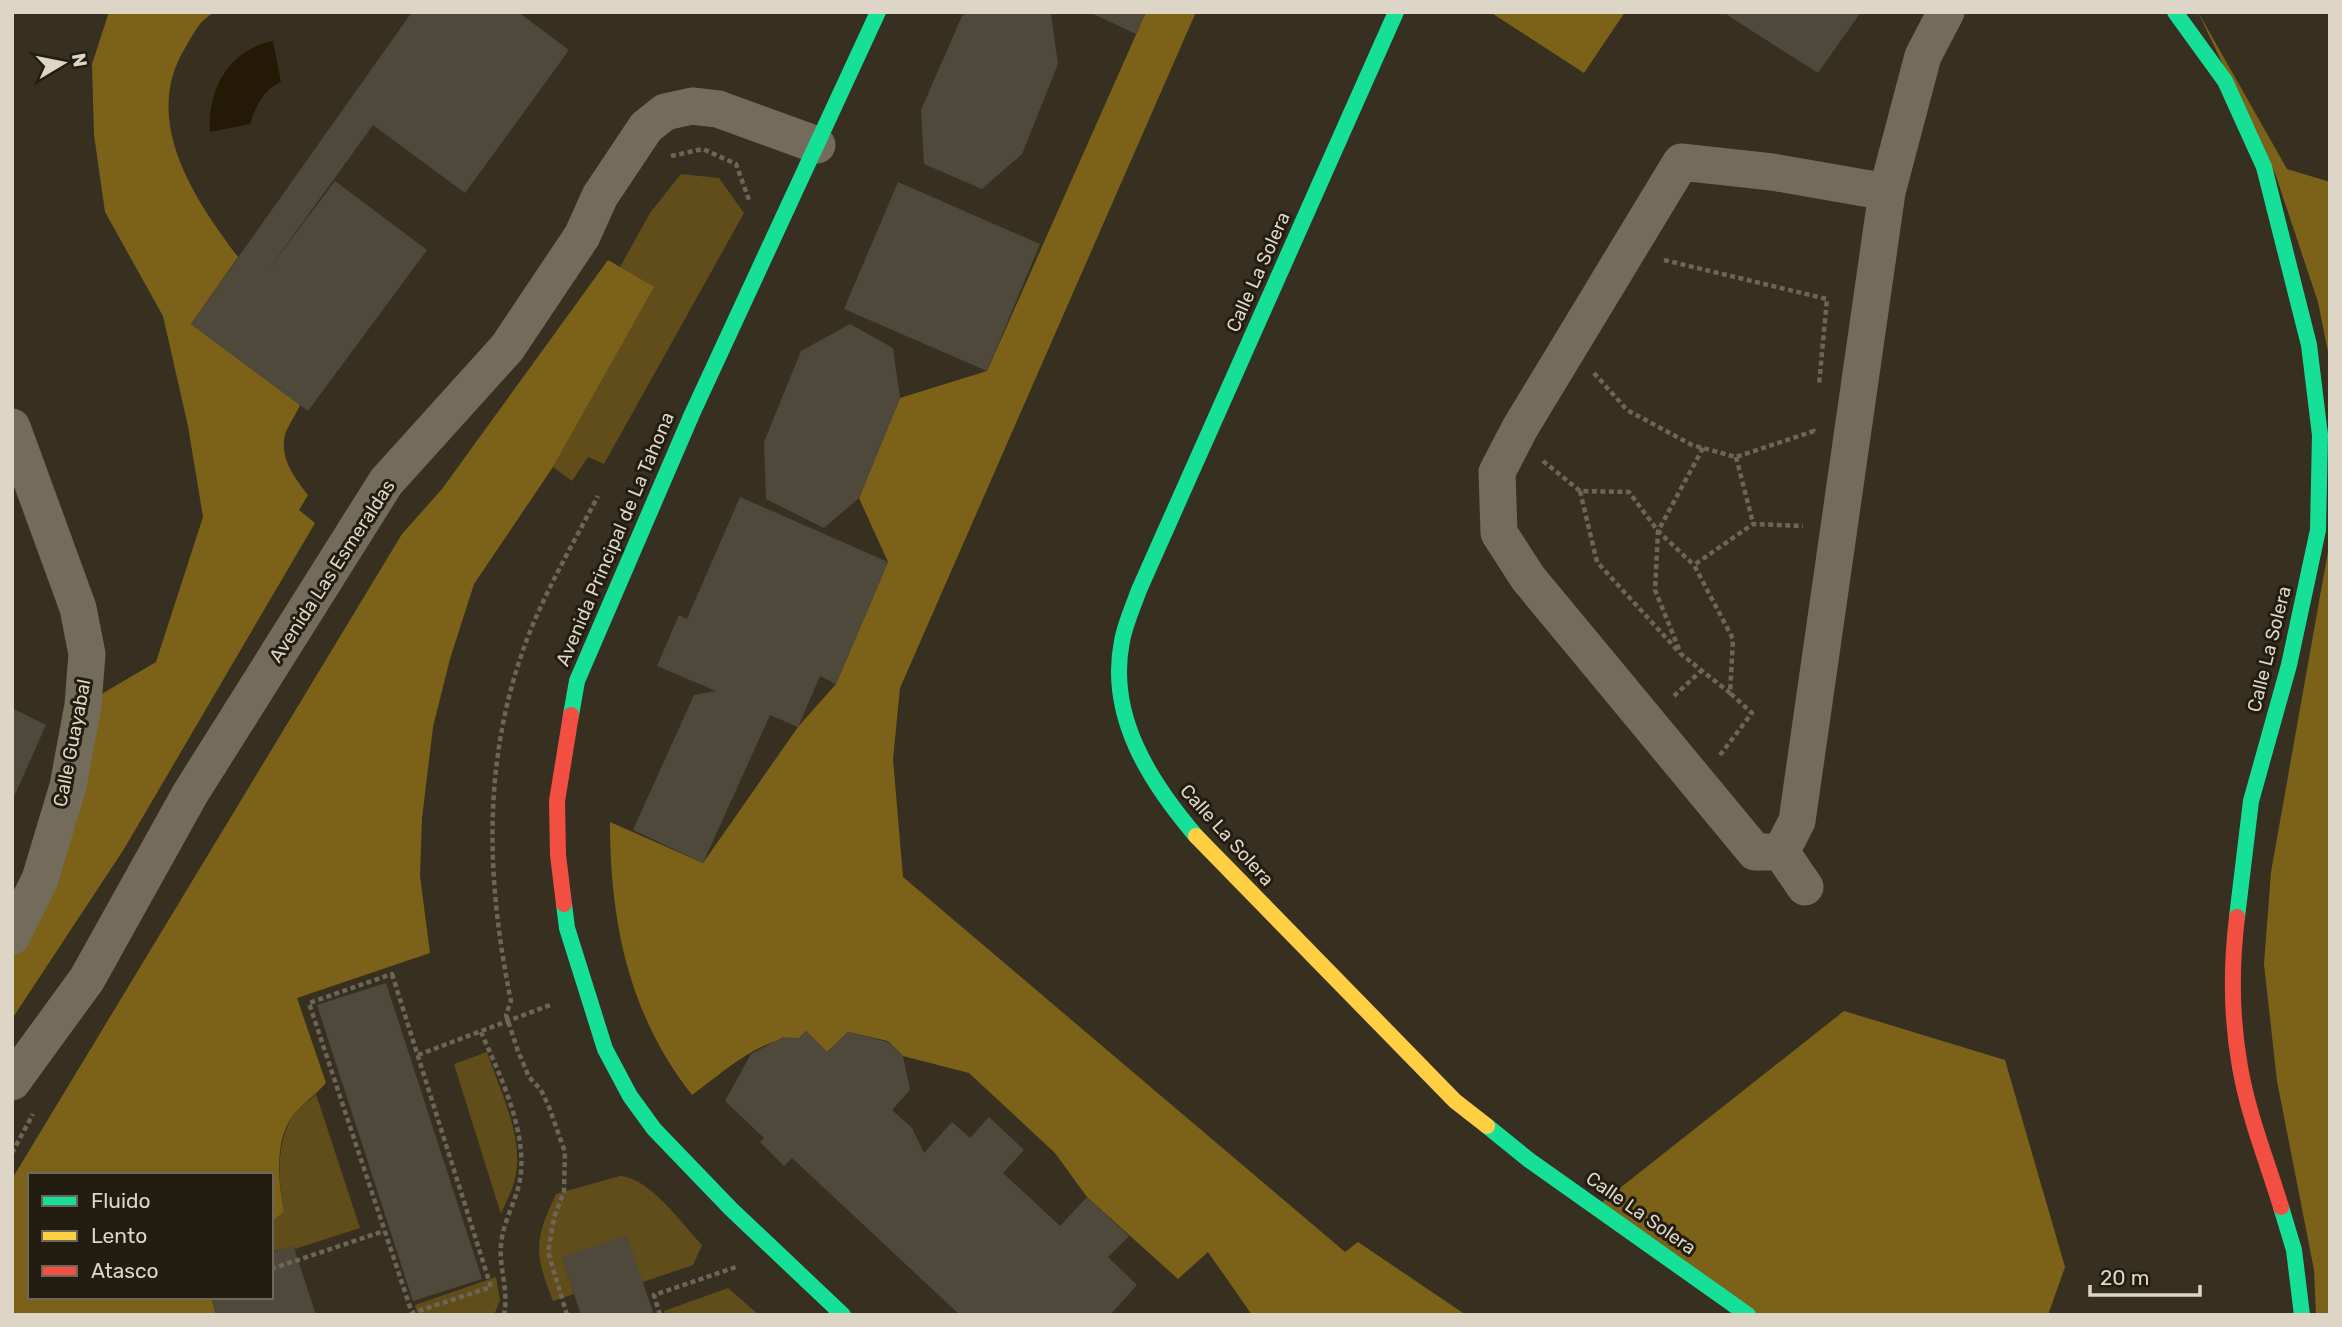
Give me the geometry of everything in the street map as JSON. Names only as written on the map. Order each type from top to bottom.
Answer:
[{"type":"street","name":"Avenida Principal de La Tahona","points":[[843,1315],[731,1209],[654,1129],[630,1096],[605,1049],[567,928],[558,855],[557,801],[577,681],[692,414],[878,12]]},
{"type":"street","name":"Calle La Solera","points":[[1396,12],[1139,590],[1122,640],[1119,675],[1125,714],[1139,757],[1159,792],[1199,840],[1455,1101],[1529,1160],[1748,1315]]},
{"type":"street","points":[[1781,852],[1797,821],[1887,192],[1923,56],[1946,12]]},
{"type":"street","name":"Calle La Solera","points":[[2175,12],[2225,81],[2264,167],[2309,345],[2320,436],[2318,530],[2288,664],[2251,801],[2238,890],[2232,958],[2240,1069],[2294,1250],[2302,1315]]},
{"type":"street","name":"Avenida Las Esmeraldas","points":[[25,1093],[190,794],[386,482],[507,348],[582,236],[600,196],[646,127],[665,112],[692,106],[718,109],[817,145]]},
{"type":"street","points":[[1781,852],[1755,852],[1528,578],[1499,533],[1497,472],[1520,428],[1681,162],[1772,172],[1887,192]]},
{"type":"street","name":"Calle Guayabal","points":[[12,427],[78,608],[87,654],[83,705],[68,786],[40,879],[12,936]]},
{"type":"street","points":[[1781,852],[1805,887]]},
{"type":"path","points":[[663,164],[672,156],[703,149],[736,164],[750,203]]},
{"type":"path","points":[[1653,257],[1827,299],[1818,392]]},
{"type":"path","points":[[1586,382],[1599,360]]},
{"type":"path","points":[[1593,371],[1627,410],[1692,446],[1736,457],[1814,431]]},
{"type":"path","points":[[1813,445],[1816,418]]},
{"type":"path","points":[[1681,654],[1655,590],[1658,531],[1703,448]]},
{"type":"path","points":[[1537,457],[1580,491],[1629,492],[1658,531],[1693,565],[1733,639],[1730,693]]},
{"type":"path","points":[[1736,457],[1754,524]]},
{"type":"path","points":[[1580,491],[1597,562],[1681,654],[1752,713],[1719,757],[1711,748]]},
{"type":"path","points":[[1693,565],[1754,524],[1803,526],[1804,513]]},
{"type":"path","points":[[1668,702],[1702,670]]},
{"type":"path","points":[[392,974],[491,1287],[412,1314],[384,1231],[309,1003],[392,974]]},
{"type":"path","points":[[418,1055],[560,1001]]},
{"type":"path","points":[[481,1032],[515,1123],[519,1147],[521,1172],[502,1232],[501,1253],[508,1299],[504,1315]]},
{"type":"path","points":[[12,1153],[25,1093]]},
{"type":"path","points":[[273,1268],[384,1231]]},
{"type":"path","points":[[660,1315],[654,1295],[746,1263]]},
{"type":"shaded area","points":[[109,12],[215,12],[197,27],[173,75],[169,103],[171,130],[178,158],[190,184],[238,257],[191,324],[300,405],[285,435],[284,451],[293,475],[308,495],[299,510],[315,523],[124,849],[12,1019],[12,936],[83,705],[156,662],[203,517],[188,426],[163,316],[105,212],[94,135],[92,64]]},
{"type":"shaded area","points":[[1146,12],[1196,12],[900,688],[893,759],[903,877],[1345,1252],[1358,1242],[1466,1315],[1252,1315],[1208,1252],[1178,1279],[1087,1197],[1055,1153],[969,1073],[903,1056],[888,1041],[848,1032],[827,1052],[806,1031],[799,1038],[785,1039],[756,1049],[692,1095],[670,1064],[653,1033],[627,966],[614,896],[610,822],[703,863],[798,727],[836,684],[888,562],[859,498],[900,398],[987,371]]},
{"type":"shaded area","points":[[1490,12],[1625,12],[1584,73]]},
{"type":"shaded area","points":[[2198,12],[2287,169],[2330,182],[2330,362],[2318,302],[2276,176]]},
{"type":"shaded area","points":[[273,41],[281,82],[269,89],[261,99],[250,124],[210,132],[212,101],[224,74],[244,53]]},
{"type":"shaded area","points":[[681,174],[719,178],[744,213],[604,464],[588,457],[572,481],[553,467],[653,288],[620,267],[650,213]]},
{"type":"shaded area","points":[[608,260],[654,287],[553,467],[474,584],[450,659],[433,727],[422,818],[420,876],[430,953],[297,998],[326,1083],[294,1114],[283,1136],[279,1161],[284,1211],[273,1221],[273,1173],[28,1173],[28,1299],[212,1299],[216,1315],[12,1315],[12,1179],[402,534],[442,489]]},
{"type":"shaded area","points":[[2330,540],[2330,1315],[2316,1315],[2314,1270],[2277,1081],[2264,964],[2271,872]]},
{"type":"shaded area","points":[[1844,1011],[2005,1060],[2065,1267],[2048,1315],[1739,1315],[1596,1207]]},
{"type":"shaded area","points":[[487,1052],[509,1112],[516,1143],[515,1179],[501,1214],[454,1064]]},
{"type":"shaded area","points":[[316,1094],[360,1228],[295,1249],[293,1246],[273,1251],[273,1221],[284,1211],[280,1188],[283,1140],[292,1117]]},
{"type":"shaded area","points":[[620,1176],[631,1178],[653,1193],[702,1245],[693,1265],[643,1282],[562,1257],[574,1294],[553,1301],[542,1271],[539,1247],[540,1236],[556,1194]]},
{"type":"shaded area","points":[[496,1277],[500,1300],[494,1315],[418,1315],[415,1305]]},
{"type":"shaded area","points":[[728,1288],[759,1315],[666,1315],[664,1311]]},
{"type":"building","points":[[412,12],[518,12],[569,50],[465,193],[373,125],[266,273],[335,181],[427,250],[308,411],[191,324]]},
{"type":"building","points":[[968,12],[1051,14],[1058,64],[1022,154],[982,189],[924,164],[921,110],[962,16]]},
{"type":"building","points":[[1089,12],[1146,12],[1136,34]]},
{"type":"building","points":[[1729,12],[1861,12],[1818,73],[1727,15]]},
{"type":"building","points":[[898,182],[1040,244],[987,371],[844,309]]},
{"type":"building","points":[[850,324],[893,348],[900,398],[859,498],[824,528],[766,499],[764,442],[801,351]]},
{"type":"building","points":[[740,497],[888,562],[836,684],[820,676],[798,727],[770,715],[703,863],[633,830],[694,695],[716,691],[657,666],[679,615],[687,619]]},
{"type":"building","points":[[12,708],[46,725],[12,801]]},
{"type":"building","points":[[386,983],[482,1279],[413,1301],[317,1005]]},
{"type":"building","points":[[806,1031],[827,1052],[848,1032],[888,1042],[903,1056],[910,1090],[892,1110],[912,1128],[924,1153],[952,1122],[970,1138],[989,1117],[1024,1150],[1003,1173],[1060,1226],[1087,1197],[1129,1236],[1108,1257],[1137,1285],[1110,1315],[960,1315],[792,1158],[784,1166],[760,1142],[764,1138],[725,1101],[751,1054],[783,1037],[799,1038]]},
{"type":"building","points":[[627,1235],[654,1315],[581,1315],[562,1257]]},
{"type":"building","points":[[293,1245],[316,1315],[216,1315],[212,1299],[273,1299],[273,1252]]},
{"type":"traffic: fast","points":[[571,715],[577,681],[692,414],[878,12]]},
{"type":"traffic: fast","points":[[1196,836],[1163,793],[1136,746],[1121,696],[1119,669],[1123,635],[1139,590],[1396,12]]},
{"type":"traffic: fast","points":[[2175,12],[2225,81],[2264,167],[2309,345],[2320,435],[2318,530],[2289,665],[2251,801],[2237,917]]},
{"type":"traffic: fast","points":[[564,904],[567,928],[605,1049],[630,1096],[654,1129],[731,1209],[843,1315]]},
{"type":"traffic: fast","points":[[1487,1126],[1529,1160],[1748,1315]]},
{"type":"traffic: fast","points":[[2281,1207],[2294,1250],[2302,1315]]},
{"type":"traffic: slow","points":[[1196,836],[1455,1101],[1487,1126]]},
{"type":"traffic: jam","points":[[564,904],[558,855],[557,801],[571,715]]},
{"type":"traffic: jam","points":[[2237,917],[2233,992],[2237,1048],[2243,1085],[2281,1207]]}]
